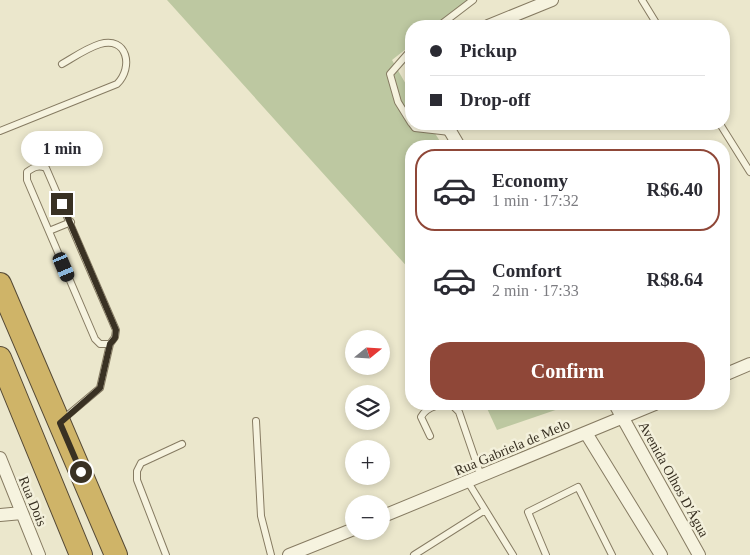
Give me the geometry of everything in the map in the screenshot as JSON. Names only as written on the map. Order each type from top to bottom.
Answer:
[{"type":"highway","points":[[0,284],[116,555]]},
{"type":"highway","points":[[0,358],[81,555]]},
{"type":"street","points":[[503,20],[552,0]]},
{"type":"street","points":[[730,372],[750,364]]},
{"type":"street","name":"Avenida Olhos D'Água","points":[[619,410],[699,555]]},
{"type":"street","name":"Rua Gabriela de Melo","points":[[390,513],[640,410]]},
{"type":"street","points":[[586,433],[661,555]]},
{"type":"street","name":"Rua Dois","points":[[0,458],[39,555]]},
{"type":"street","points":[[0,515],[22,512]]},
{"type":"street","points":[[288,555],[345,532]]},
{"type":"lane","points":[[447,20],[473,0]]},
{"type":"lane","points":[[642,0],[654,20]]},
{"type":"lane","points":[[0,131],[117,84],[126,72],[128,61],[125,52],[118,46],[109,43],[100,44],[62,64]]},
{"type":"lane","points":[[405,57],[390,74],[398,102],[405,113]]},
{"type":"lane","points":[[730,140],[750,172]]},
{"type":"lane","points":[[60,423],[100,388],[110,344],[115,338],[116,330],[71,222],[46,168],[40,166],[33,167],[27,172],[27,180],[95,339],[100,344],[110,344]]},
{"type":"lane","points":[[49,231],[71,222]]},
{"type":"lane","points":[[428,410],[424,412],[421,417],[430,436]]},
{"type":"lane","points":[[457,410],[481,477]]},
{"type":"lane","points":[[256,421],[261,516],[271,555]]},
{"type":"lane","points":[[166,555],[137,480],[137,471],[141,463],[182,444]]},
{"type":"lane","points":[[468,482],[513,555]]},
{"type":"lane","points":[[546,555],[528,512],[578,487],[612,555]]},
{"type":"lane","points":[[414,555],[423,552],[485,510]]},
{"type":"green space","points":[[167,0],[470,0],[444,20],[405,20],[405,50],[392,60],[405,83],[405,130],[433,130],[439,140],[405,140],[405,264]]},
{"type":"green space","points":[[488,410],[555,410],[497,430]]},
{"type":"route","points":[[62,204],[116,330],[115,338],[110,344],[100,388],[60,423],[81,472]]}]
